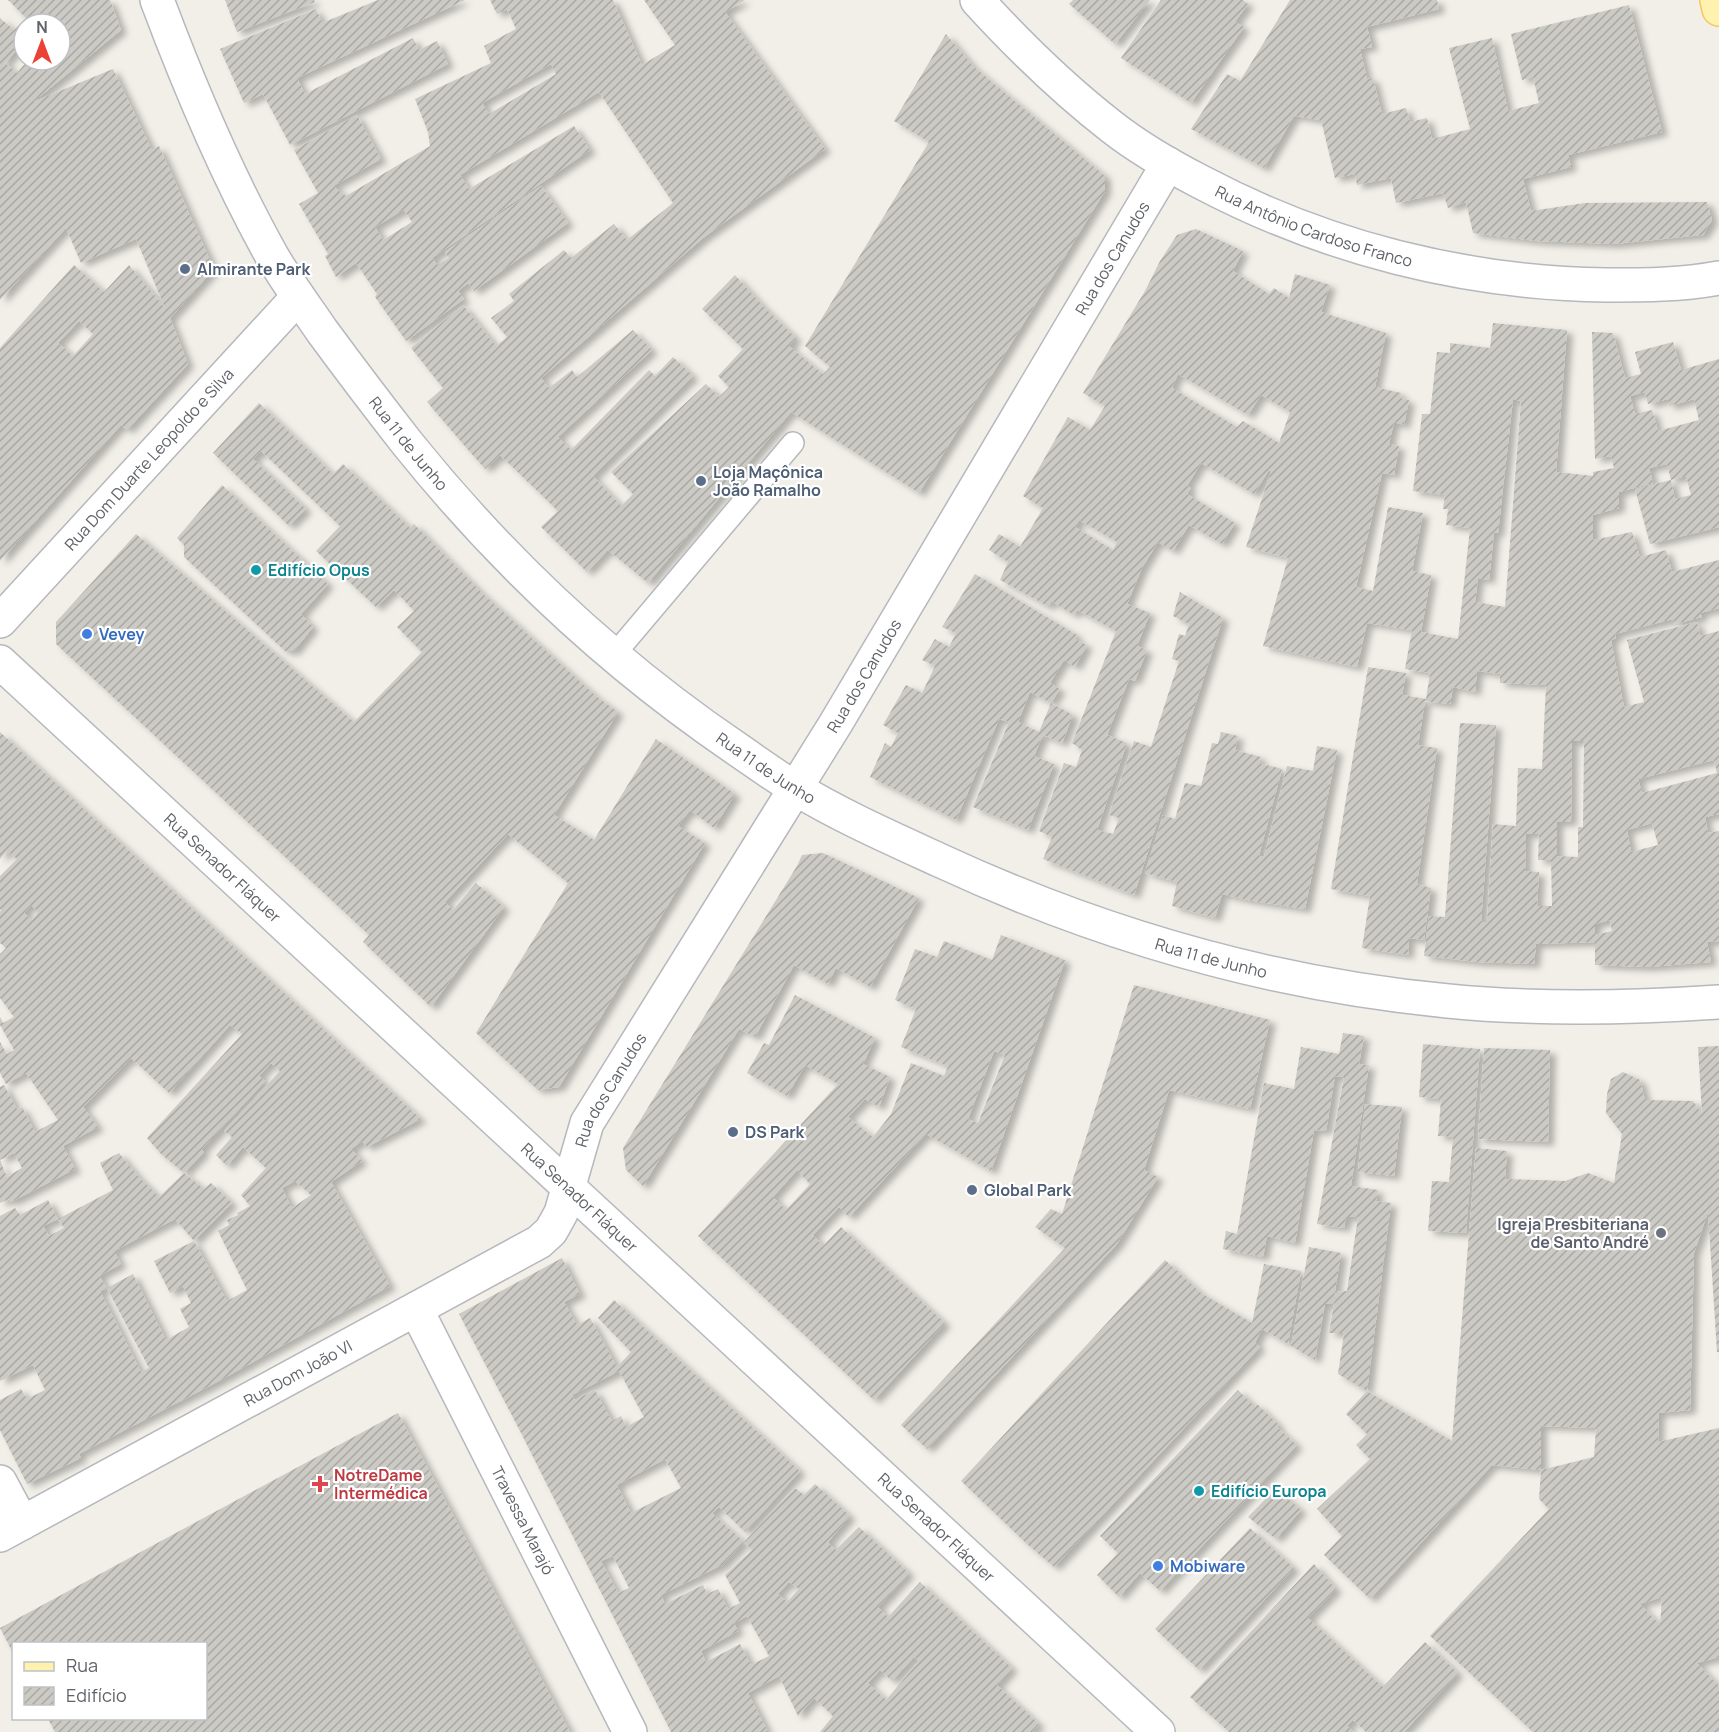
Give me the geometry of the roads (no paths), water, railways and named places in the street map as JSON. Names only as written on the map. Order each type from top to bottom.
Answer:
[{"type":"main road","points":[[1717,0],[1719,9]]},
{"type":"street","name":"Rua 11 de Junho","points":[[157,0],[184,71],[233,183],[274,259],[298,297],[369,396],[442,486],[522,572],[613,656],[699,723],[795,789],[903,844],[1000,888],[1099,926],[1185,952],[1272,974],[1360,990],[1460,1002],[1539,1007],[1628,1007],[1719,1002]]},
{"type":"street","name":"Rua Antônio Cardoso Franco","points":[[977,0],[1015,42],[1063,87],[1113,128],[1168,164],[1230,197],[1294,225],[1360,248],[1428,266],[1497,278],[1567,284],[1637,285],[1692,283],[1719,278]]},
{"type":"street","name":"Rua dos Canudos","points":[[569,1188],[587,1123],[795,789],[1168,164]]},
{"type":"street","name":"Rua Dom Duarte Leopoldo e Silva","points":[[0,621],[298,297]]},
{"type":"street","name":"Rua Senador Fláquer","points":[[0,662],[1158,1732]]},
{"type":"street","name":"Rua Dom João VI","points":[[11,1529],[539,1242],[551,1232],[561,1214],[569,1188]]},
{"type":"street","name":"Travessa Marajó","points":[[416,1309],[630,1732]]},
{"type":"street","points":[[0,1482],[11,1529]]},
{"type":"lane","points":[[613,656],[793,442]]},
{"type":"place","name":"Almirante Park","points":[[185,269]]},
{"type":"place","name":"Loja Maçônica João Ramalho","points":[[701,481]]},
{"type":"place","name":"Edifício Opus","points":[[256,570]]},
{"type":"place","name":"Vevey","points":[[87,634]]},
{"type":"place","name":"DS Park","points":[[733,1132]]},
{"type":"place","name":"Global Park","points":[[972,1190]]},
{"type":"place","name":"Igreja Presbiteriana de Santo André","points":[[1661,1233]]},
{"type":"place","name":"NotreDame Intermédica","points":[[320,1484]]},
{"type":"place","name":"Edifício Europa","points":[[1199,1491]]},
{"type":"place","name":"Mobiware","points":[[1158,1566]]}]
